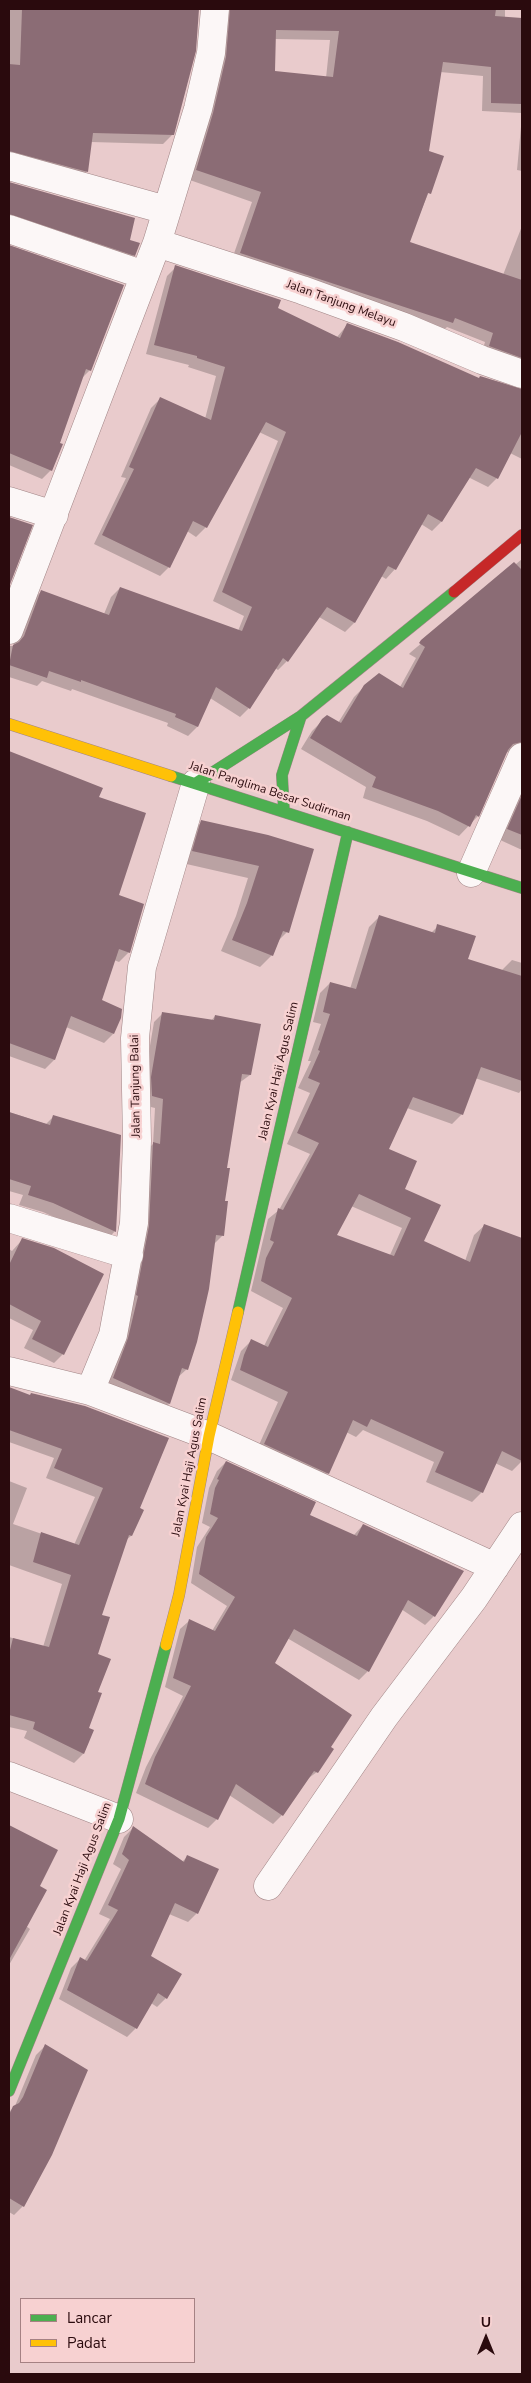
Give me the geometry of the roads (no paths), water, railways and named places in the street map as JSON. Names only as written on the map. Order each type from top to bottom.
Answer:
[{"type":"main road","points":[[196,783],[301,716],[522,535]]},
{"type":"main road","points":[[284,812],[282,775],[301,716]]},
{"type":"main road","name":"Jalan Panglima Besar Sudirman","points":[[9,724],[522,888]]},
{"type":"main road","name":"Jalan Kyai Haji Agus Salim","points":[[12,2074],[119,1819],[179,1595],[209,1436],[348,832]]},
{"type":"street","points":[[9,630],[157,243],[198,109],[211,53],[215,9]]},
{"type":"street","points":[[9,166],[166,210]]},
{"type":"street","points":[[9,229],[144,275]]},
{"type":"street","name":"Jalan Tanjung Melayu","points":[[157,243],[302,290],[404,327],[482,360],[522,374]]},
{"type":"street","points":[[9,501],[54,515]]},
{"type":"street","points":[[471,873],[522,758]]},
{"type":"street","name":"Jalan Tanjung Balai","points":[[90,1391],[113,1336],[134,1223],[137,1141],[135,1038],[142,967],[196,783]]},
{"type":"street","points":[[9,1218],[129,1255]]},
{"type":"street","points":[[9,1371],[90,1391],[209,1436],[495,1567]]},
{"type":"street","points":[[268,1886],[384,1717],[495,1567],[522,1526]]},
{"type":"street","points":[[9,1776],[119,1819]]}]
